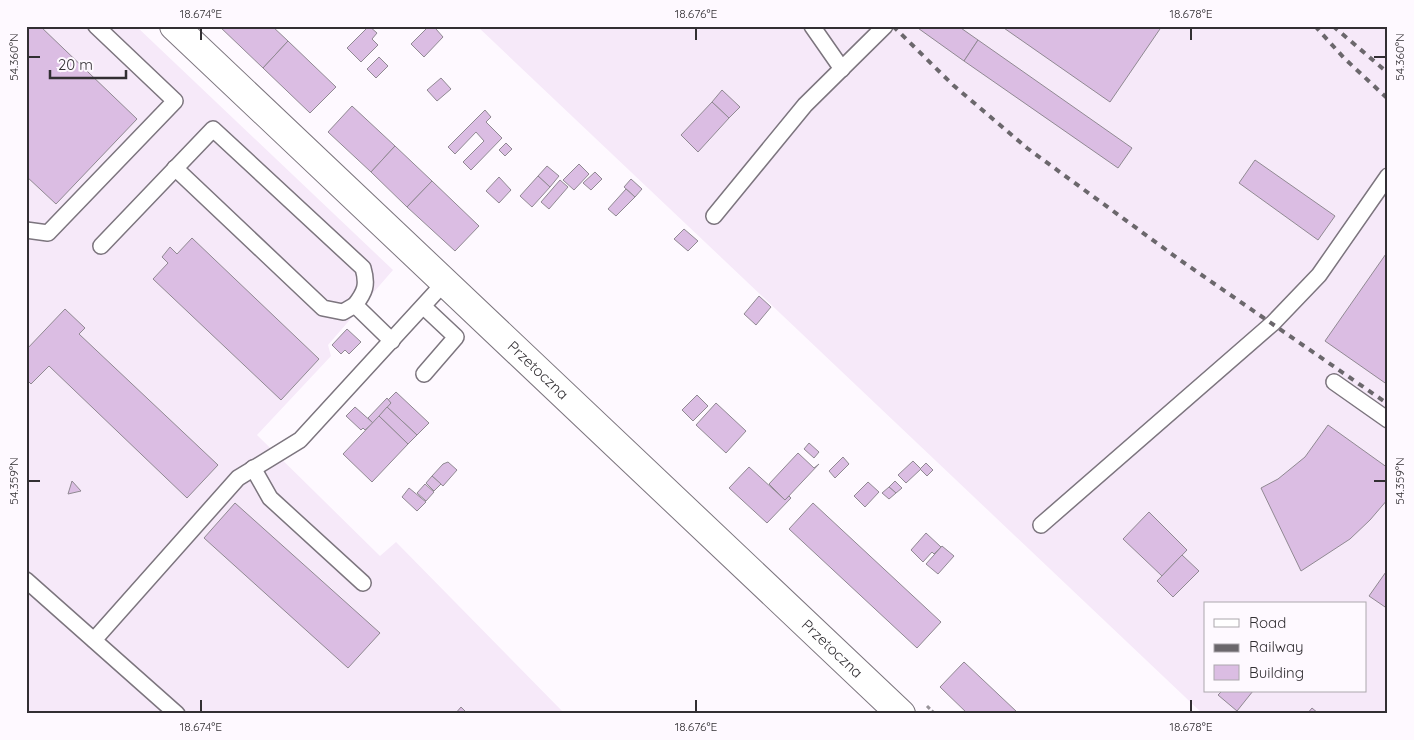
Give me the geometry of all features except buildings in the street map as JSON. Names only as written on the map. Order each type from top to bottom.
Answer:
[{"type":"street","name":"Przetoczna","points":[[174,26],[901,714]]},
{"type":"lane","points":[[26,230],[48,233],[175,102],[96,26]]},
{"type":"lane","points":[[812,26],[842,69]]},
{"type":"lane","points":[[714,216],[805,105],[885,26]]},
{"type":"lane","points":[[101,246],[175,168],[213,129],[363,268],[367,281],[364,292],[354,305],[343,312],[323,308],[175,168]]},
{"type":"lane","points":[[1041,525],[1273,323],[1319,275],[1388,176]]},
{"type":"lane","points":[[94,640],[238,478],[300,440],[445,282]]},
{"type":"lane","points":[[354,305],[392,341]]},
{"type":"lane","points":[[424,306],[456,337],[424,374]]},
{"type":"lane","points":[[1334,382],[1388,420]]},
{"type":"lane","points":[[253,468],[270,498],[363,583]]},
{"type":"lane","points":[[26,580],[177,714]]},
{"type":"shaded area","points":[[26,26],[136,26],[393,270],[328,345],[331,356],[257,435],[380,556],[396,542],[565,714],[26,714]]},
{"type":"shaded area","points":[[477,26],[1388,26],[1388,714],[1203,714]]},
{"type":"railway","points":[[893,26],[953,85],[1027,148],[1180,260],[1388,404]]},
{"type":"railway","points":[[1315,26],[1344,58],[1388,99]]},
{"type":"railway","points":[[1333,26],[1388,73]]}]
